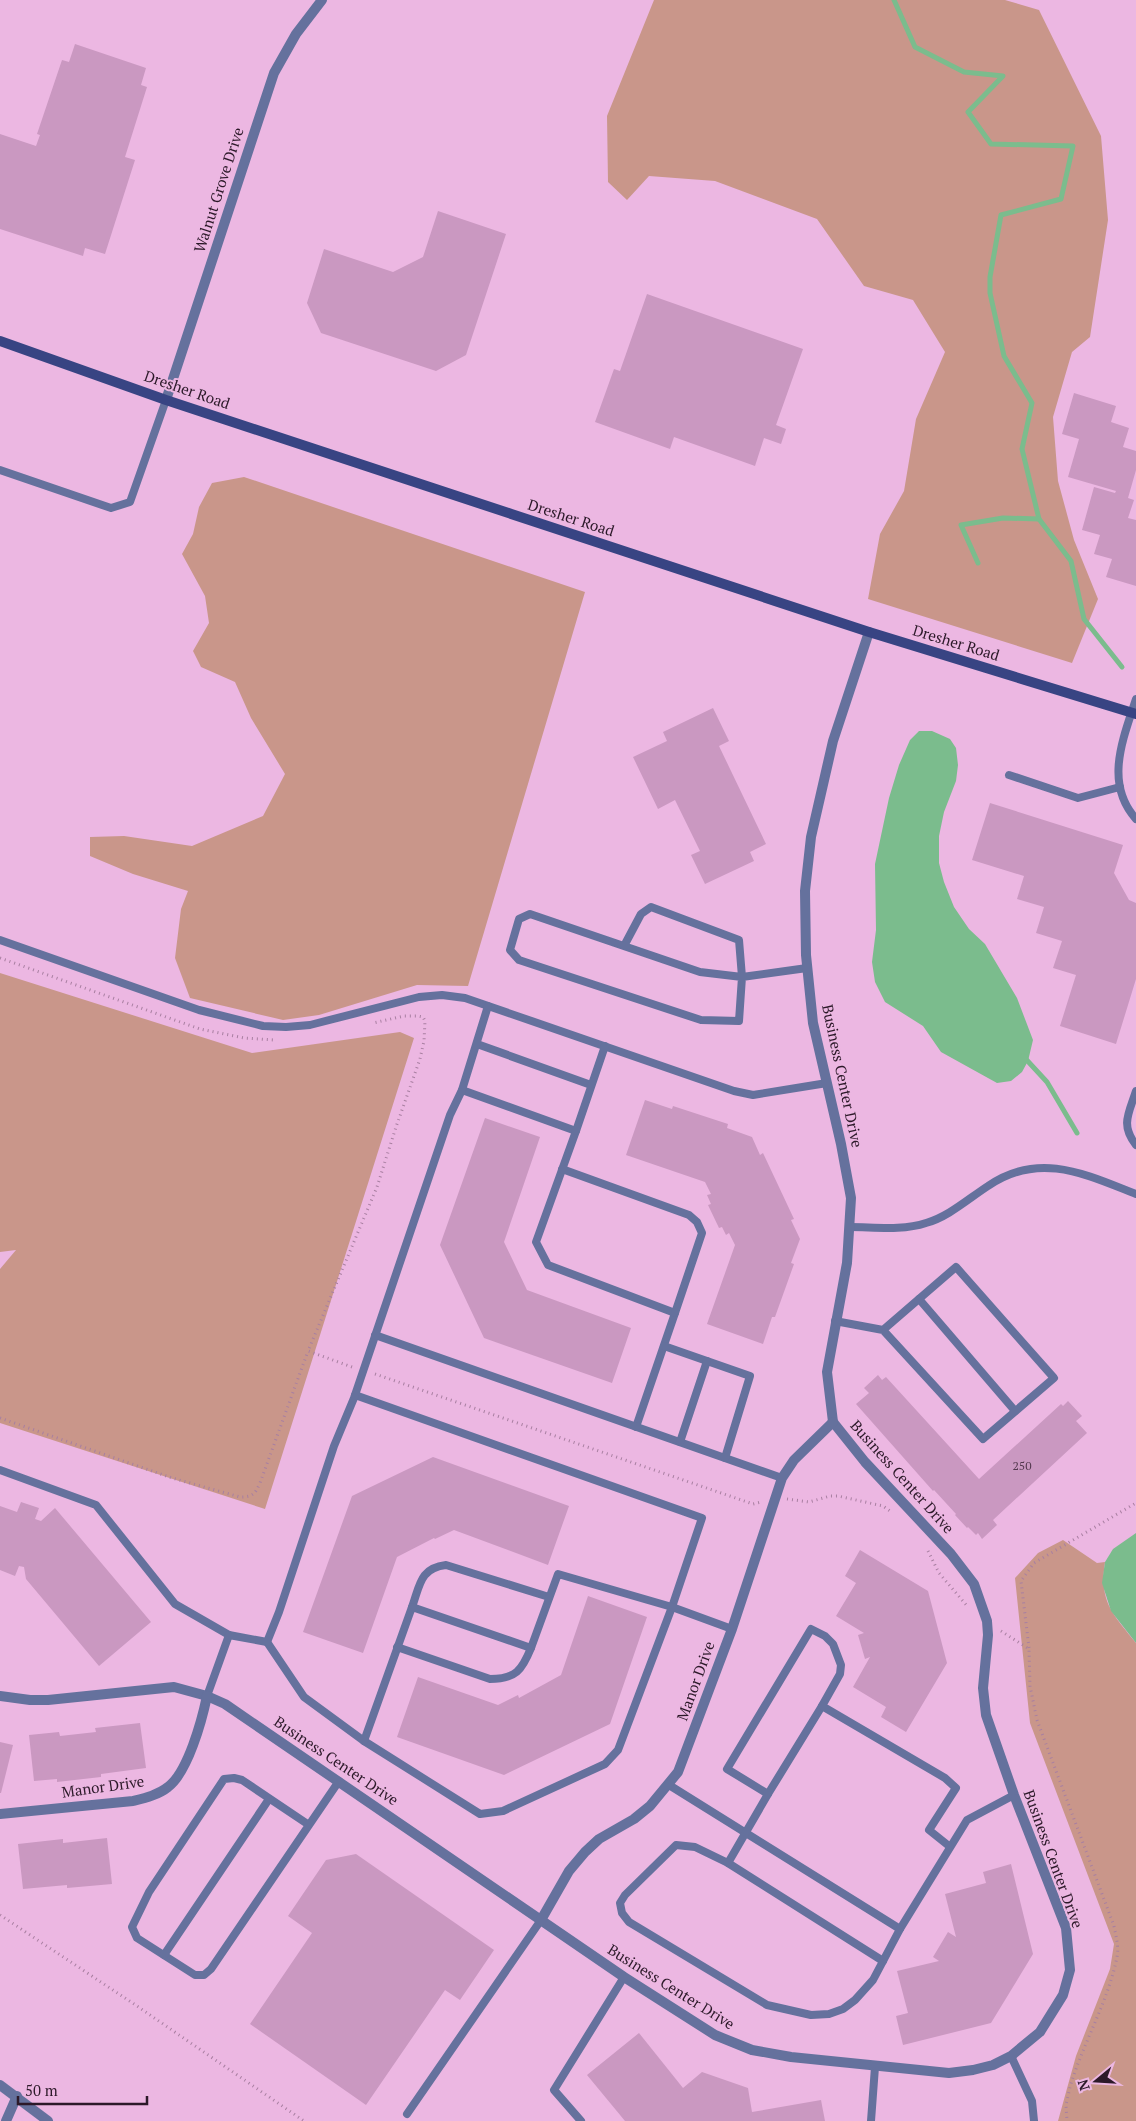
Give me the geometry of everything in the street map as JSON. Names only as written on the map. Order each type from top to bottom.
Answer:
[{"type":"main road","name":"Dresher Road","points":[[0,341],[166,400],[869,632],[1134,713]]},
{"type":"street","name":"Walnut Grove Drive","points":[[166,400],[274,73],[296,34],[322,0]]},
{"type":"street","name":"Business Center Drive","points":[[0,1696],[48,1700],[174,1687],[207,1696],[238,1712],[698,2026],[733,2043],[772,2054],[875,2067],[960,2073],[993,2065],[1012,2056],[1029,2043],[1048,2021],[1063,1995],[1070,1970],[1066,1928],[1014,1795],[986,1715],[983,1688],[988,1635],[987,1622],[979,1596],[967,1573],[865,1462],[833,1422],[827,1372],[847,1263],[851,1198],[828,1083],[813,1023],[807,968],[805,891],[811,837],[833,741],[869,632]]},
{"type":"street","name":"Manor Drive","points":[[541,1920],[569,1871],[585,1852],[599,1839],[645,1811],[669,1785],[678,1772],[732,1629],[777,1498],[782,1478],[794,1460],[833,1422]]},
{"type":"street","name":"Manor Drive","points":[[0,1814],[132,1801],[149,1797],[169,1787],[179,1775],[189,1753],[202,1720],[207,1696]]},
{"type":"street","points":[[0,2085],[48,2121]]},
{"type":"street","points":[[6,2121],[16,2096]]},
{"type":"lane","points":[[0,470],[112,508],[130,502],[166,400]]},
{"type":"lane","points":[[1136,699],[1134,713],[1118,758],[1117,774],[1124,801],[1136,819]]},
{"type":"lane","points":[[1009,775],[1078,798],[1120,787]]},
{"type":"lane","points":[[624,946],[641,914],[651,907],[739,940],[742,977],[739,1021],[701,1020],[519,960],[510,950],[519,919],[530,914],[700,972],[742,977],[807,968]]},
{"type":"lane","points":[[0,940],[199,1010],[263,1026],[286,1028],[310,1025],[419,996],[442,995],[465,998],[734,1091],[753,1095],[828,1083]]},
{"type":"lane","points":[[267,1642],[279,1612],[334,1446],[355,1395],[450,1115],[462,1090],[488,1006]]},
{"type":"lane","points":[[477,1044],[591,1085]]},
{"type":"lane","points":[[604,1046],[536,1242],[548,1265],[675,1313]]},
{"type":"lane","points":[[462,1090],[576,1131]]},
{"type":"lane","points":[[1136,1091],[1126,1123],[1129,1136],[1136,1145]]},
{"type":"lane","points":[[850,1227],[906,1227],[928,1223],[1006,1176],[1032,1168],[1059,1168],[1081,1172],[1136,1194]]},
{"type":"lane","points":[[562,1169],[689,1214],[697,1222],[702,1233],[636,1427]]},
{"type":"lane","points":[[835,1321],[883,1330],[983,1439],[1054,1378],[956,1268],[883,1330]]},
{"type":"lane","points":[[919,1299],[1015,1411]]},
{"type":"lane","points":[[375,1335],[782,1478]]},
{"type":"lane","points":[[664,1346],[750,1376],[725,1458]]},
{"type":"lane","points":[[680,1442],[707,1361]]},
{"type":"lane","points":[[0,1470],[96,1505],[175,1604],[229,1635],[267,1642],[304,1697],[364,1741],[480,1814],[503,1811],[605,1764],[618,1750],[672,1607],[702,1518],[355,1395]]},
{"type":"lane","points":[[364,1741],[424,1574],[436,1566],[446,1565],[549,1597]]},
{"type":"lane","points":[[397,1647],[490,1679],[503,1679],[519,1670],[524,1663],[558,1574],[672,1607],[732,1629]]},
{"type":"lane","points":[[412,1607],[531,1648]]},
{"type":"lane","points":[[728,1863],[840,1674],[841,1665],[833,1644],[825,1636],[810,1629],[727,1769],[768,1794]]},
{"type":"lane","points":[[207,1696],[229,1635]]},
{"type":"lane","points":[[822,1706],[945,1778],[956,1788],[929,1830],[949,1846]]},
{"type":"lane","points":[[309,1825],[242,1780],[234,1778],[224,1779],[149,1892],[132,1927],[137,1938],[195,1975],[204,1975],[211,1970],[339,1781]]},
{"type":"lane","points":[[669,1785],[900,1929]]},
{"type":"lane","points":[[883,1961],[728,1863],[695,1847],[676,1845],[625,1895],[620,1903],[622,1913],[629,1922],[767,2005],[811,2015],[829,2014],[843,2009],[855,2000],[873,1980],[900,1929],[949,1846],[967,1820],[1014,1795]]},
{"type":"lane","points":[[164,1955],[269,1799]]},
{"type":"lane","points":[[407,2114],[541,1920]]},
{"type":"lane","points":[[581,2121],[554,2090],[624,1977]]},
{"type":"lane","points":[[1012,2056],[1032,2101],[1034,2121]]},
{"type":"lane","points":[[871,2121],[875,2067]]},
{"type":"path","points":[[0,958],[200,1028],[244,1038],[281,1040]]},
{"type":"path","points":[[0,1418],[172,1478],[240,1497],[250,1497],[255,1494],[308,1351],[377,1187],[420,1059],[424,1041],[425,1021],[423,1017],[404,1016],[368,1024]]},
{"type":"path","points":[[308,1351],[753,1504],[777,1498],[810,1502],[830,1496],[838,1496],[883,1506],[894,1515]]},
{"type":"path","points":[[1066,2121],[1066,2105],[1070,2087],[1110,1978],[1117,1956],[1118,1941],[1037,1720],[1030,1686],[1029,1649],[1021,1581],[1034,1563],[1136,1503]]},
{"type":"path","points":[[922,1544],[928,1551],[939,1573],[950,1588],[958,1594],[965,1605],[987,1622],[1029,1649]]},
{"type":"path","points":[[0,1915],[137,2006],[304,2121]]},
{"type":"shaded area","points":[[654,0],[1005,0],[1039,10],[1101,136],[1108,220],[1090,337],[1072,352],[1053,417],[1058,481],[1074,540],[1098,599],[1072,663],[868,599],[880,534],[904,491],[916,419],[945,352],[913,300],[864,286],[817,219],[715,181],[649,176],[627,200],[608,182],[607,116]]},
{"type":"shaded area","points":[[244,477],[585,592],[468,986],[417,985],[319,1015],[283,1020],[190,998],[175,958],[181,909],[188,891],[133,874],[90,856],[90,837],[124,836],[192,846],[263,816],[285,774],[251,718],[235,682],[201,667],[193,651],[209,623],[205,596],[182,554],[193,534],[199,507],[212,483]]},
{"type":"shaded area","points":[[919,731],[932,731],[950,739],[956,748],[958,765],[956,781],[944,812],[939,836],[939,863],[944,882],[954,907],[969,929],[985,944],[1017,998],[1033,1040],[1028,1061],[1022,1072],[1011,1081],[997,1083],[941,1052],[923,1026],[885,1002],[875,982],[872,962],[876,930],[875,864],[889,798],[899,765],[910,740]]},
{"type":"shaded area","points":[[0,973],[252,1053],[400,1032],[414,1038],[265,1509],[0,1423],[0,1269],[16,1250],[0,1252]]},
{"type":"shaded area","points":[[1136,1533],[1136,1643],[1111,1611],[1102,1583],[1105,1562],[1113,1549]]},
{"type":"shaded area","points":[[1063,1540],[1097,1563],[1105,1562],[1104,1587],[1109,1606],[1136,1643],[1136,2121],[1058,2121],[1076,2056],[1110,1969],[1114,1944],[1030,1723],[1015,1578],[1038,1553]]},
{"type":"building","points":[[75,44],[146,68],[141,85],[147,87],[125,157],[135,160],[105,254],[85,248],[83,256],[0,229],[0,134],[36,146],[40,135],[37,134],[62,60],[69,62]]},
{"type":"building","points":[[438,211],[506,234],[466,355],[436,371],[321,333],[307,303],[324,249],[393,272],[423,257]]},
{"type":"building","points":[[647,294],[803,349],[776,425],[786,429],[781,444],[764,438],[755,466],[674,437],[670,449],[595,422],[614,369],[620,371]]},
{"type":"building","points":[[1074,393],[1116,406],[1111,422],[1129,428],[1123,447],[1136,451],[1136,470],[1128,498],[1134,500],[1128,518],[1136,520],[1136,586],[1106,577],[1112,559],[1094,554],[1100,535],[1082,530],[1094,487],[1115,493],[1116,491],[1068,477],[1079,439],[1062,434]]},
{"type":"building","points":[[713,708],[729,741],[719,746],[766,844],[750,852],[754,861],[705,884],[691,855],[700,851],[675,800],[658,809],[633,757],[667,741],[663,732]]},
{"type":"building","points":[[990,803],[1123,845],[1114,873],[1129,900],[1136,903],[1136,979],[1116,1044],[1060,1026],[1076,975],[1053,968],[1062,941],[1036,933],[1044,907],[1017,899],[1024,876],[972,860]]},
{"type":"building","points":[[645,1100],[672,1109],[673,1106],[728,1124],[727,1128],[752,1137],[760,1155],[763,1153],[794,1219],[791,1220],[800,1239],[791,1263],[794,1264],[763,1344],[707,1324],[735,1245],[729,1233],[726,1235],[722,1227],[719,1228],[708,1205],[711,1204],[707,1195],[711,1194],[705,1182],[626,1155]]},
{"type":"building","points":[[485,1118],[540,1137],[504,1242],[527,1290],[631,1328],[612,1383],[484,1338],[440,1245]]},
{"type":"building","points":[[878,1375],[882,1380],[886,1377],[979,1479],[1061,1404],[1063,1406],[1068,1401],[1082,1416],[1076,1421],[1087,1433],[993,1520],[997,1525],[982,1539],[978,1533],[976,1535],[967,1528],[856,1404],[869,1393],[864,1388]]},
{"type":"building","points":[[433,1457],[569,1506],[548,1565],[454,1530],[397,1557],[363,1653],[303,1632],[352,1496]]},
{"type":"building","points":[[21,1502],[39,1508],[35,1519],[41,1521],[55,1508],[151,1622],[99,1666],[26,1579],[24,1567],[19,1566],[15,1576],[0,1570],[0,1506],[17,1512]]},
{"type":"building","points":[[860,1550],[928,1591],[947,1663],[906,1732],[881,1717],[886,1707],[853,1687],[870,1657],[865,1659],[858,1635],[864,1633],[836,1616],[856,1583],[845,1576]]},
{"type":"building","points":[[588,1596],[647,1617],[610,1724],[504,1775],[397,1737],[418,1677],[498,1705],[518,1695],[519,1698],[561,1675]]},
{"type":"building","points":[[140,1723],[146,1768],[101,1774],[101,1777],[57,1782],[57,1779],[34,1781],[29,1735],[59,1732],[60,1736],[96,1732],[95,1728]]},
{"type":"building","points":[[0,1742],[13,1745],[1,1793],[0,1793]]},
{"type":"building","points":[[107,1838],[112,1884],[67,1888],[67,1885],[23,1889],[18,1844],[63,1839],[63,1843]]},
{"type":"building","points":[[356,1854],[494,1950],[460,2000],[445,1990],[366,2105],[250,2024],[312,1933],[288,1916],[326,1860]]},
{"type":"building","points":[[1011,1864],[1033,1954],[991,2023],[903,2045],[896,2016],[908,2013],[897,1971],[939,1961],[933,1957],[948,1932],[956,1937],[945,1894],[986,1883],[983,1872]]},
{"type":"building","points":[[639,2033],[683,2088],[702,2072],[748,2088],[752,2112],[821,2100],[825,2121],[625,2121],[587,2075]]},
{"type":"waterway","points":[[894,0],[915,47],[964,72],[1003,76],[968,112],[991,144],[1073,146],[1061,199],[1001,215],[990,277],[990,293],[1004,356],[1032,403],[1022,449],[1039,519],[1003,518],[961,525],[978,563]]},
{"type":"waterway","points":[[1039,519],[1071,561],[1084,619],[1122,667]]},
{"type":"waterway","points":[[1023,1056],[1047,1082],[1077,1133]]}]
